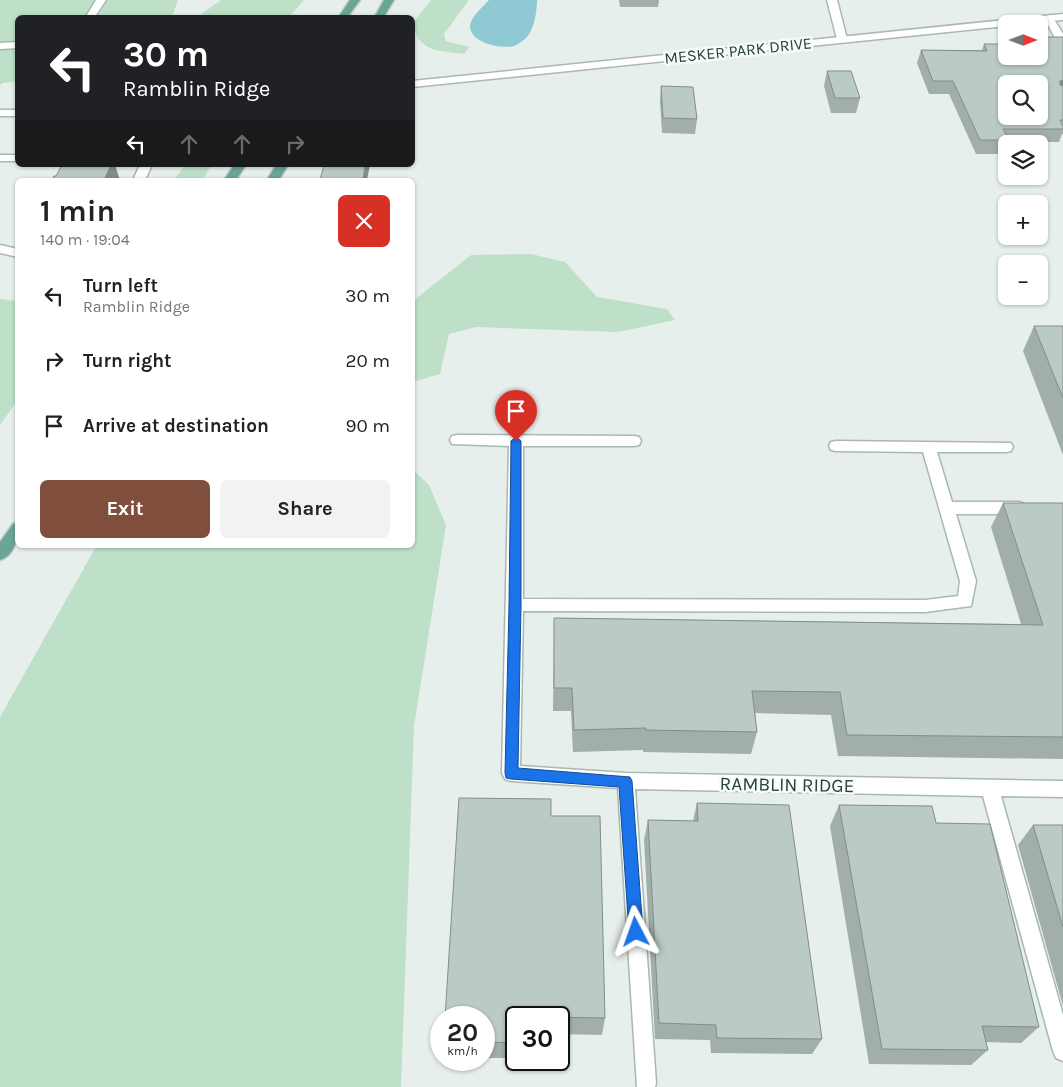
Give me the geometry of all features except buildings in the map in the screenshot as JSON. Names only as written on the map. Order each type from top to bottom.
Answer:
[{"type":"main road","points":[[344,15],[355,0]]},
{"type":"main road","points":[[380,15],[390,0]]},
{"type":"main road","points":[[231,178],[239,167]]},
{"type":"main road","points":[[273,178],[281,167]]},
{"type":"main road","points":[[0,554],[15,532]]},
{"type":"street","points":[[91,15],[101,0]]},
{"type":"street","points":[[832,0],[842,39]]},
{"type":"street","name":"MESKER PARK DRIVE","points":[[415,84],[1063,17]]},
{"type":"street","points":[[1049,18],[1063,43]]},
{"type":"street","points":[[0,46],[15,45]]},
{"type":"street","points":[[1,114],[15,113]]},
{"type":"street","points":[[0,158],[15,158]]},
{"type":"street","points":[[0,249],[15,252]]},
{"type":"street","points":[[457,440],[634,442]]},
{"type":"street","points":[[516,441],[515,605],[925,606],[965,602],[968,581],[929,448]]},
{"type":"street","points":[[836,446],[1006,448]]},
{"type":"street","points":[[948,508],[1034,508]]},
{"type":"street","name":"RAMBLIN RIDGE","points":[[515,605],[511,773],[626,781],[1063,789]]},
{"type":"street","points":[[626,781],[646,1083]]},
{"type":"street","points":[[990,788],[1063,1051]]},
{"type":"green space","points":[[0,0],[178,0],[173,15],[15,15],[15,81],[0,85]]},
{"type":"green space","points":[[221,0],[304,0],[291,15],[200,15]]},
{"type":"green space","points":[[431,0],[469,0],[444,34],[446,41],[469,47],[464,54],[438,51],[431,48],[419,40],[415,33],[415,20]]},
{"type":"green space","points":[[184,167],[210,167],[204,178],[175,178]]},
{"type":"green space","points":[[531,254],[565,262],[597,297],[667,309],[675,320],[618,332],[476,327],[449,334],[440,374],[415,381],[415,299],[471,255]]},
{"type":"green space","points":[[0,299],[15,301],[15,404],[0,425]]},
{"type":"green space","points":[[415,472],[429,485],[446,525],[414,726],[401,1087],[0,1087],[0,717],[95,548],[415,548]]},
{"type":"water","points":[[489,0],[537,0],[535,20],[527,37],[509,47],[496,46],[476,38],[472,33],[470,24]]},
{"type":"route","points":[[516,441],[511,773],[626,781],[636,932]]}]
